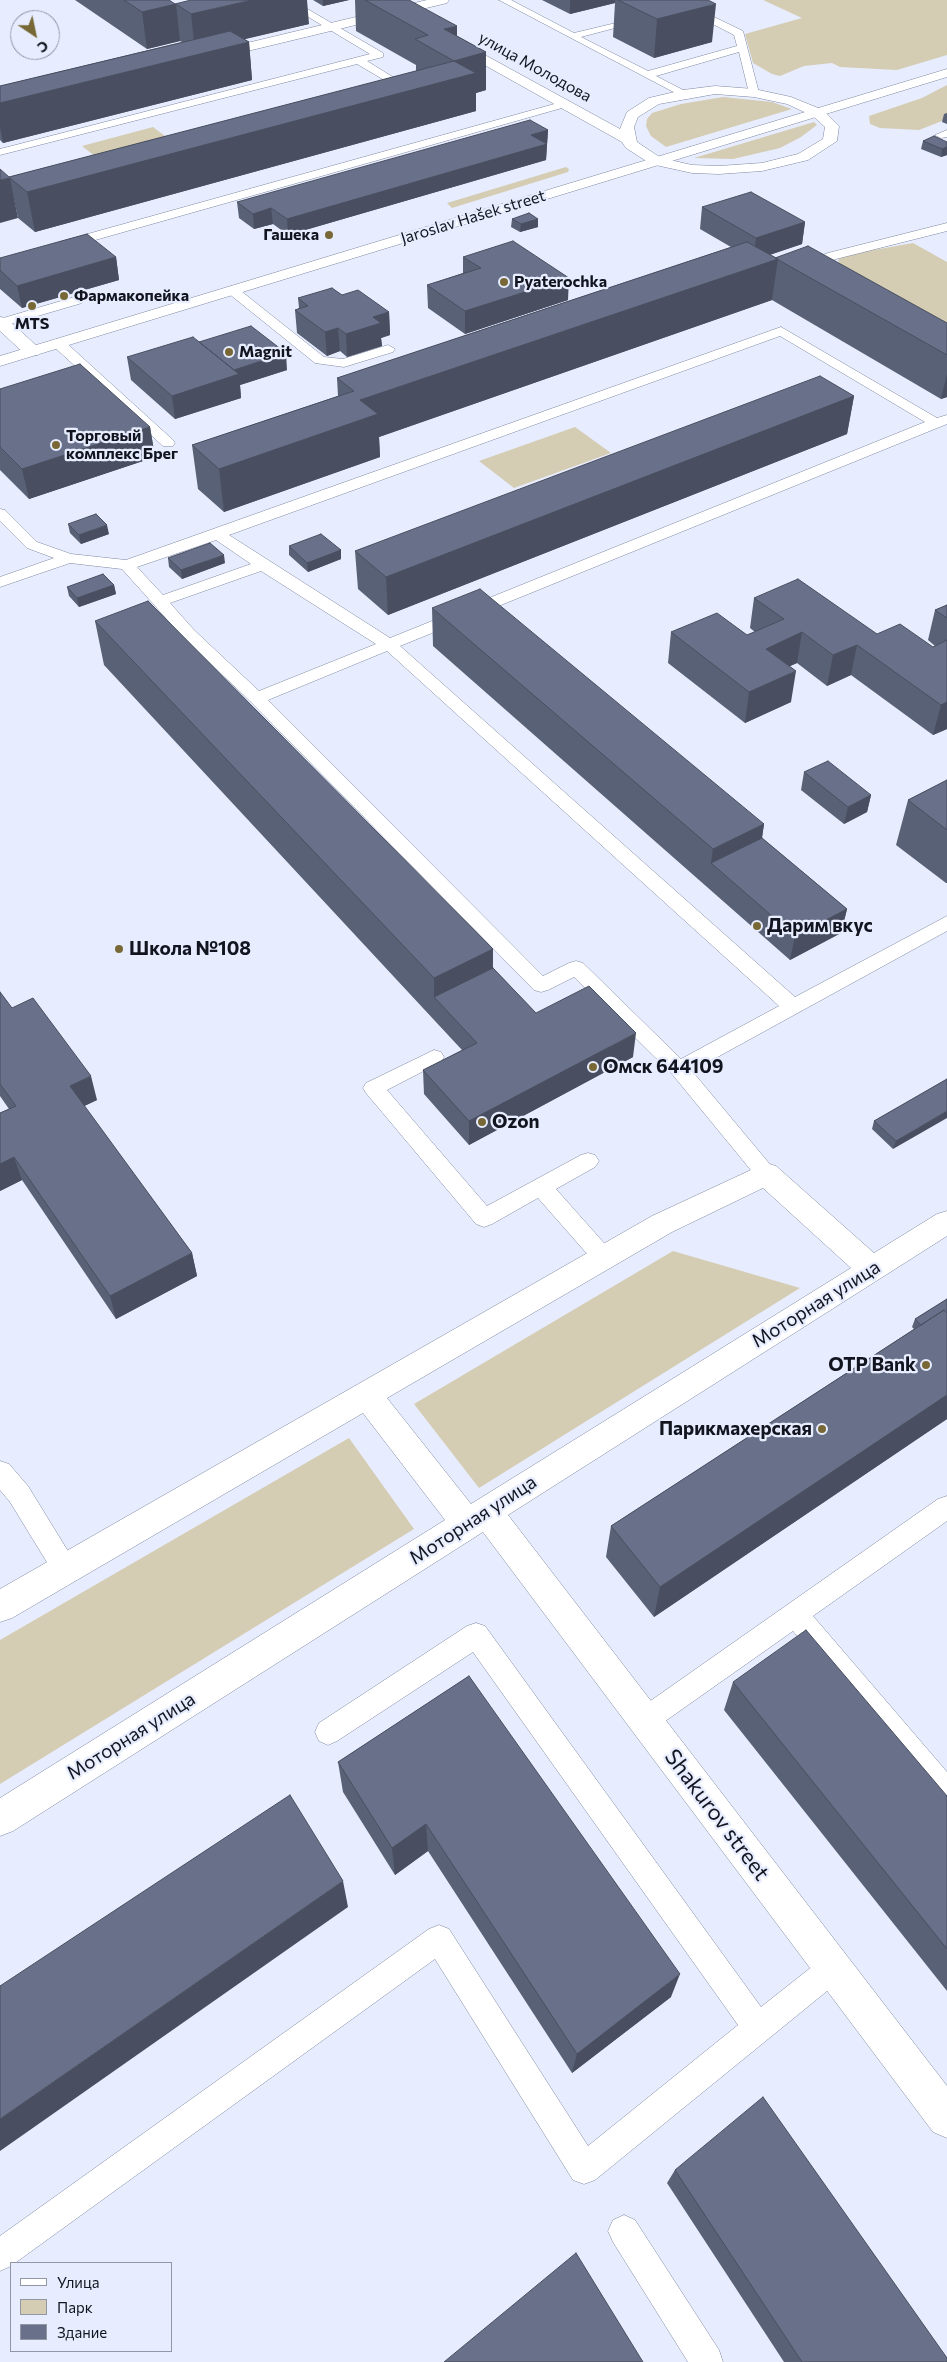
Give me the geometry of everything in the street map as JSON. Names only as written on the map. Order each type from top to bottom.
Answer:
[{"type":"street","points":[[231,51],[443,0]]},
{"type":"street","points":[[399,11],[415,20]]},
{"type":"street","name":"улица Молодова","points":[[440,34],[628,139],[631,146],[656,161]]},
{"type":"street","name":"Jaroslav Hašek street","points":[[0,361],[947,73]]},
{"type":"street","points":[[628,139],[627,127],[632,115],[654,101],[683,94],[715,90],[754,92],[791,101],[818,113],[832,126],[830,141],[803,157],[762,167],[720,170],[692,169],[656,161]]},
{"type":"street","points":[[0,323],[32,351]]},
{"type":"street","points":[[0,1607],[662,1224],[766,1174],[871,1268]]},
{"type":"street","name":"Моторная улица","points":[[0,1818],[871,1268],[947,1222]]},
{"type":"street","name":"Shakurov street","points":[[367,1395],[477,1518],[645,1720],[947,2118]]},
{"type":"lane","points":[[504,0],[683,94]]},
{"type":"lane","points":[[671,0],[739,33],[754,92]]},
{"type":"lane","points":[[0,152],[379,55],[284,2]]},
{"type":"lane","points":[[666,12],[685,7]]},
{"type":"lane","points":[[572,36],[648,16]]},
{"type":"lane","points":[[646,75],[743,48]]},
{"type":"lane","points":[[358,60],[424,100]]},
{"type":"lane","points":[[47,249],[565,104]]},
{"type":"lane","points":[[260,176],[274,186]]},
{"type":"lane","points":[[813,279],[796,270],[832,256],[947,227]]},
{"type":"lane","points":[[232,290],[320,360],[344,363],[388,349]]},
{"type":"lane","points":[[0,323],[78,300]]},
{"type":"lane","points":[[0,513],[32,545],[69,558],[127,565],[218,534],[780,331],[942,421]]},
{"type":"lane","points":[[58,343],[168,442]]},
{"type":"lane","points":[[257,698],[942,421]]},
{"type":"lane","points":[[218,534],[263,565],[389,645],[793,1007]]},
{"type":"lane","points":[[0,582],[69,558]]},
{"type":"lane","points":[[127,565],[159,602],[257,698],[541,985],[576,968],[679,1069],[766,1174]]},
{"type":"lane","points":[[159,602],[263,565]]},
{"type":"lane","points":[[679,1069],[947,923]]},
{"type":"lane","points":[[434,1057],[373,1088],[484,1218],[588,1162]]},
{"type":"lane","points":[[541,1187],[604,1258]]},
{"type":"lane","points":[[1,1474],[18,1494],[65,1570]]},
{"type":"lane","points":[[645,1720],[947,1507]]},
{"type":"lane","points":[[795,1614],[947,1793]]},
{"type":"lane","points":[[328,1732],[476,1635],[758,2028]]},
{"type":"lane","points":[[0,2255],[439,1939],[584,2169],[833,1968]]},
{"type":"lane","points":[[624,2231],[707,2362]]},
{"type":"green space","points":[[763,0],[947,0],[947,55],[897,70],[840,67],[832,63],[804,66],[780,76],[772,74],[753,63],[745,34],[802,18]]},
{"type":"green space","points":[[947,85],[947,119],[919,130],[880,128],[870,124],[869,116],[922,98]]},
{"type":"green space","points":[[723,97],[772,102],[792,109],[666,147],[651,136],[646,126],[647,119],[652,113],[681,104]]},
{"type":"green space","points":[[814,122],[817,125],[801,137],[780,148],[733,159],[694,158]]},
{"type":"green space","points":[[153,127],[173,142],[101,161],[82,146]]},
{"type":"green space","points":[[566,167],[569,169],[568,172],[452,208],[447,203]]},
{"type":"green space","points":[[913,243],[947,262],[947,336],[846,279],[838,260],[846,255]]},
{"type":"green space","points":[[575,427],[611,453],[514,488],[479,461]]},
{"type":"green space","points":[[673,1251],[800,1288],[479,1488],[414,1404]]},
{"type":"green space","points":[[349,1438],[414,1529],[0,1784],[0,1640]]},
{"type":"building","points":[[124,0],[169,0],[175,4],[191,0],[252,0],[191,14],[176,4],[142,12]]},
{"type":"building","points":[[365,0],[409,0],[457,26],[444,29],[486,52],[454,61],[415,39],[428,35]]},
{"type":"building","points":[[618,0],[708,0],[716,4],[657,19]]},
{"type":"building","points":[[230,31],[249,42],[0,103],[0,86]]},
{"type":"building","points":[[454,61],[476,73],[27,192],[10,178],[0,180],[0,169],[9,177]]},
{"type":"building","points":[[530,120],[548,130],[531,135],[547,144],[287,219],[271,208],[253,214],[237,202]]},
{"type":"building","points":[[934,136],[947,142],[947,147],[942,149],[923,141]]},
{"type":"building","points":[[751,192],[805,222],[756,238],[702,207]]},
{"type":"building","points":[[529,213],[538,219],[521,224],[512,219]]},
{"type":"building","points":[[87,234],[116,257],[17,286],[0,270],[0,258]]},
{"type":"building","points":[[513,241],[569,278],[465,311],[427,285],[481,268],[463,257]]},
{"type":"building","points":[[747,242],[778,259],[360,400],[378,414],[219,469],[192,445],[354,391],[337,378]]},
{"type":"building","points":[[808,246],[947,323],[947,355],[775,258]]},
{"type":"building","points":[[332,288],[342,295],[358,290],[389,312],[373,317],[381,323],[346,334],[338,328],[325,332],[295,310],[308,306],[298,298]]},
{"type":"building","points":[[251,326],[286,353],[234,370],[199,342]]},
{"type":"building","points":[[193,337],[239,374],[172,396],[127,357]]},
{"type":"building","points":[[80,364],[150,427],[22,469],[0,447],[0,389]]},
{"type":"building","points":[[820,376],[854,396],[386,577],[355,551]]},
{"type":"building","points":[[96,514],[107,525],[79,535],[68,524]]},
{"type":"building","points":[[321,534],[341,550],[307,563],[289,546]]},
{"type":"building","points":[[210,543],[224,555],[181,570],[168,558]]},
{"type":"building","points":[[103,574],[114,585],[77,598],[67,587]]},
{"type":"building","points":[[798,579],[877,634],[900,624],[933,647],[947,640],[947,702],[941,705],[857,645],[833,655],[802,632],[766,649],[796,671],[749,692],[671,632],[717,613],[747,635],[784,619],[754,598]]},
{"type":"building","points":[[480,589],[764,824],[713,849],[432,608]]},
{"type":"building","points":[[148,601],[493,949],[434,978],[95,621]]},
{"type":"building","points":[[947,605],[947,618],[935,610]]},
{"type":"building","points":[[828,761],[871,795],[848,807],[804,772]]},
{"type":"building","points":[[947,780],[947,830],[908,800]]},
{"type":"building","points":[[762,838],[847,909],[795,936],[711,863]]},
{"type":"building","points":[[493,968],[536,1013],[589,986],[636,1033],[469,1121],[423,1070],[477,1043],[434,997]]},
{"type":"building","points":[[0,992],[12,1008],[33,998],[91,1076],[70,1086],[192,1253],[110,1296],[14,1157],[0,1164],[0,1113],[16,1106],[0,1084]]},
{"type":"building","points":[[947,1079],[947,1111],[896,1141],[874,1121]]},
{"type":"building","points":[[947,1299],[947,1313],[944,1310],[921,1325],[915,1319]]},
{"type":"building","points":[[944,1310],[947,1313],[947,1395],[660,1587],[611,1526]]},
{"type":"building","points":[[806,1630],[947,1796],[947,1949],[733,1682]]},
{"type":"building","points":[[469,1676],[680,1974],[577,2054],[426,1824],[392,1848],[338,1762]]},
{"type":"building","points":[[290,1795],[343,1881],[0,2119],[0,1986]]},
{"type":"building","points":[[763,2097],[947,2358],[947,2362],[802,2362],[675,2170]]},
{"type":"building","points":[[576,2253],[643,2362],[444,2362]]},
{"type":"place","name":"Гашека","points":[[329,235]]},
{"type":"place","name":"Pyaterochka","points":[[504,282]]},
{"type":"place","name":"Фармакопейка","points":[[64,296]]},
{"type":"place","name":"MTS","points":[[32,306]]},
{"type":"place","name":"Magnit","points":[[229,352]]},
{"type":"place","name":"Торговый комплекс Брег","points":[[56,445]]},
{"type":"place","name":"Дарим вкус","points":[[757,926]]},
{"type":"place","name":"Школа №108","points":[[119,949]]},
{"type":"place","name":"Омск 644109","points":[[593,1067]]},
{"type":"place","name":"Ozon","points":[[482,1122]]},
{"type":"place","name":"OTP Bank","points":[[926,1365]]},
{"type":"place","name":"Парикмахерская","points":[[822,1429]]}]
